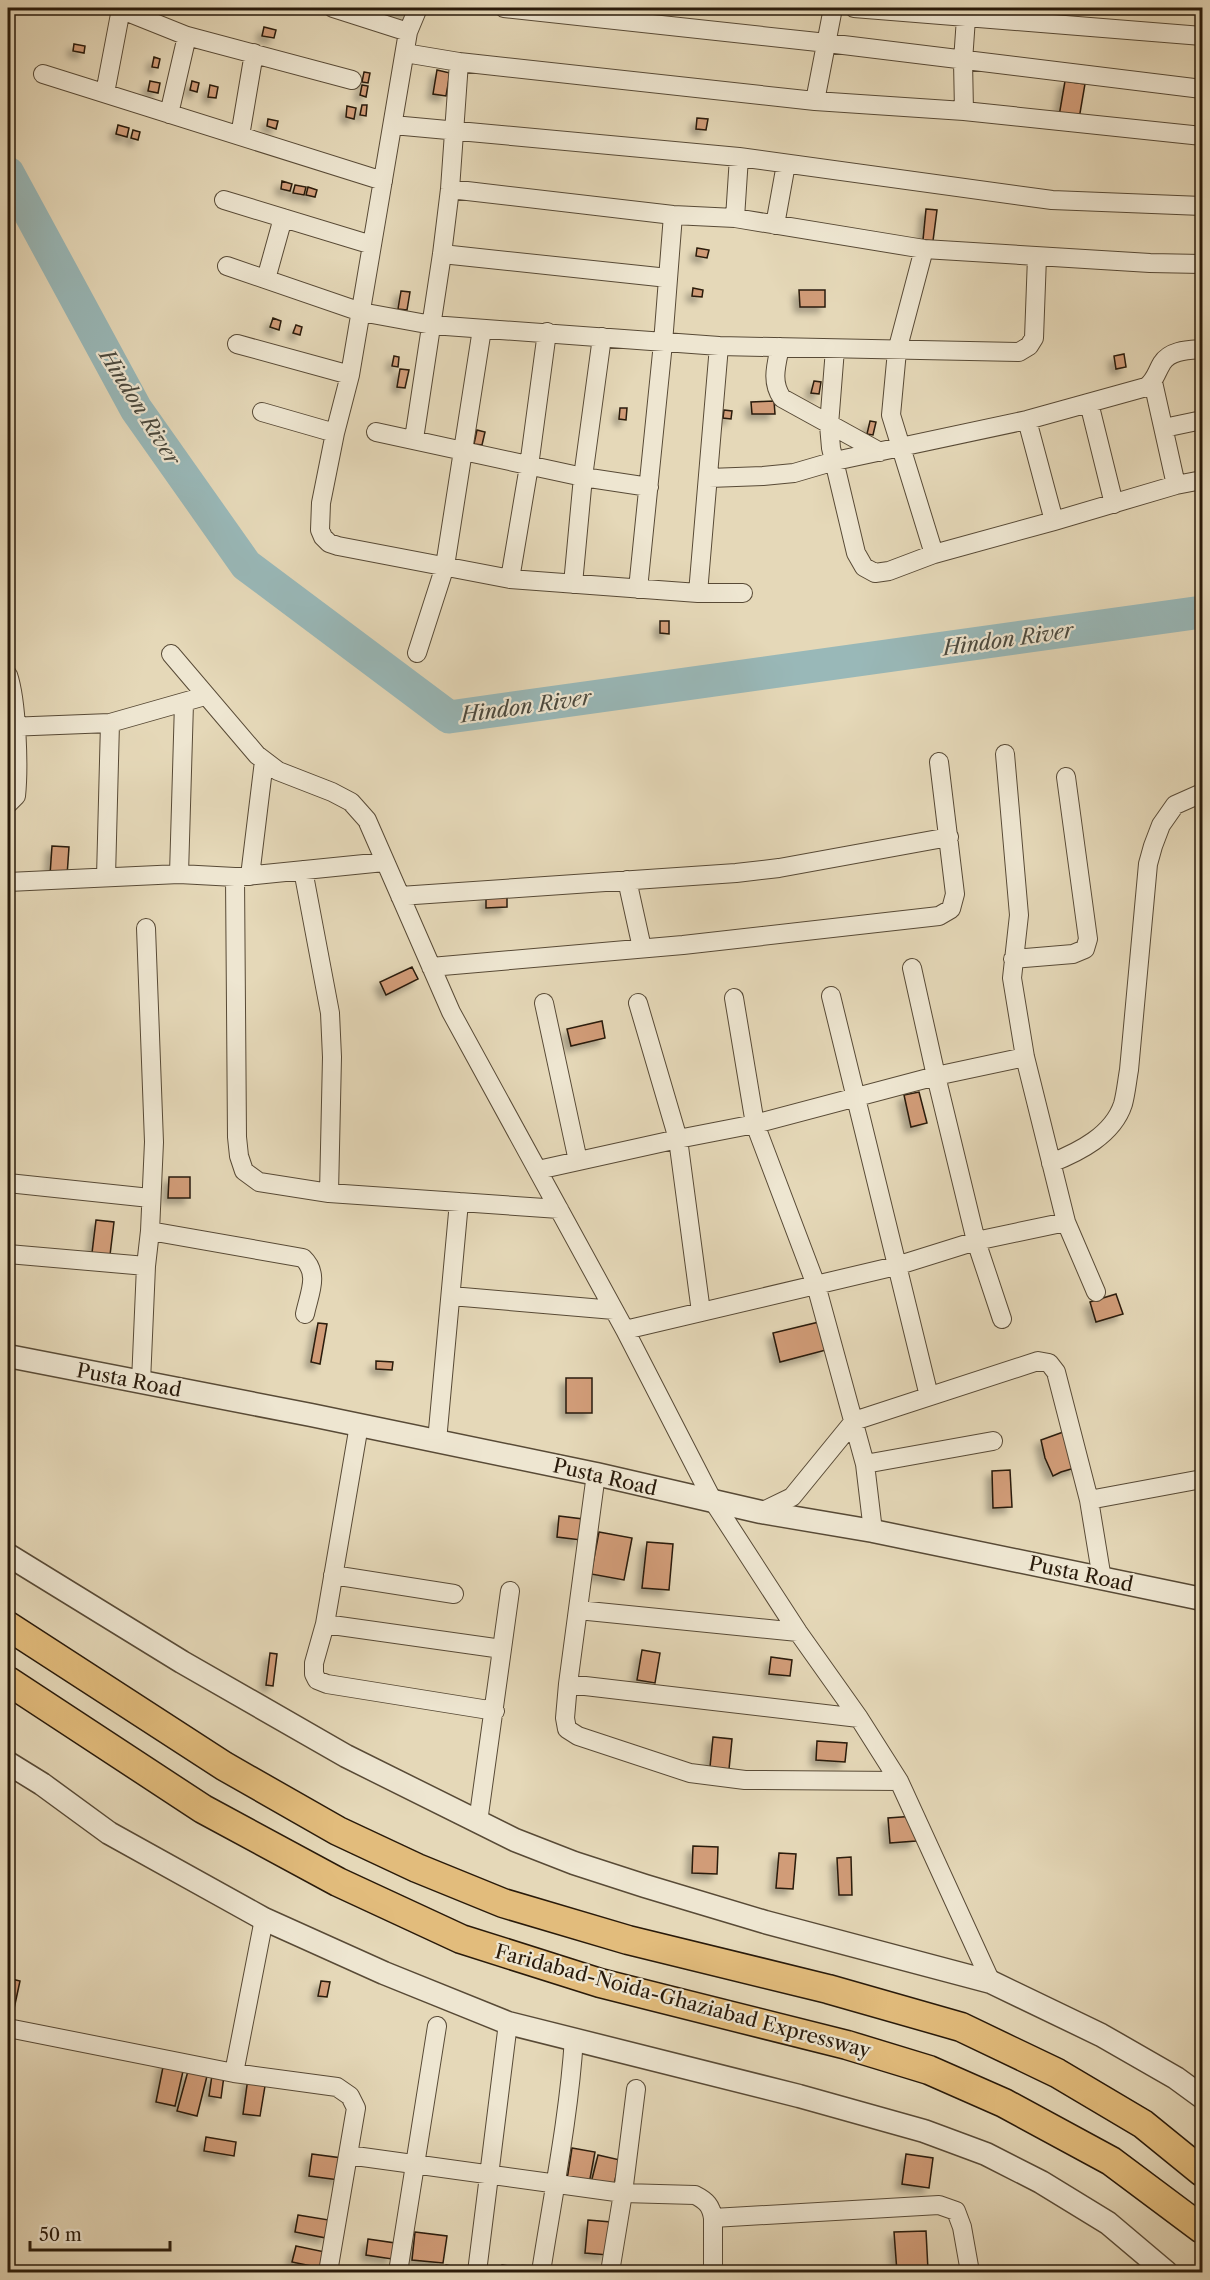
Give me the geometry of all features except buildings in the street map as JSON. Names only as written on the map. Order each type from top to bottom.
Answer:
[{"type":"main road","points":[[8,1626],[224,1766],[338,1831],[417,1868],[504,1903],[628,1940],[828,1989],[961,2027],[1057,2073],[1143,2124],[1203,2172]]},
{"type":"main road","name":"Faridabad-Noida-Ghaziabad Expressway","points":[[8,1681],[203,1809],[339,1882],[451,1934],[600,1983],[847,2045],[929,2070],[1004,2103],[1111,2161],[1203,2229]]},
{"type":"street","points":[[105,93],[119,8],[187,36],[254,52],[352,80]]},
{"type":"street","points":[[333,8],[408,32]]},
{"type":"street","points":[[418,8],[408,32],[350,375],[335,433],[321,503],[319,521],[323,537],[329,543],[338,546],[510,579],[698,593],[743,594]]},
{"type":"street","points":[[504,8],[618,14],[963,61],[1203,88]]},
{"type":"street","points":[[815,101],[833,8]]},
{"type":"street","points":[[854,8],[1203,36]]},
{"type":"street","points":[[964,111],[963,61],[966,18]]},
{"type":"street","points":[[169,114],[187,36]]},
{"type":"street","points":[[240,136],[254,52]]},
{"type":"street","points":[[405,53],[459,62],[815,101],[964,111],[1203,136]]},
{"type":"street","points":[[414,439],[450,189],[452,131],[459,62]]},
{"type":"street","points":[[43,74],[383,181]]},
{"type":"street","points":[[393,125],[740,158],[1052,200],[1203,206]]},
{"type":"street","points":[[735,218],[740,158]]},
{"type":"street","points":[[775,225],[786,164]]},
{"type":"street","points":[[450,189],[673,215],[735,218],[924,249],[1037,257],[1203,264]]},
{"type":"street","points":[[224,200],[372,244]]},
{"type":"street","points":[[638,589],[663,343],[673,215]]},
{"type":"street","points":[[266,279],[283,218]]},
{"type":"street","points":[[924,249],[897,351],[891,415],[903,447],[934,554]]},
{"type":"street","points":[[442,254],[668,278]]},
{"type":"street","points":[[227,266],[361,312],[432,325],[719,346],[1018,352],[1029,346],[1034,338],[1037,257]]},
{"type":"street","points":[[417,653],[445,566],[482,329]]},
{"type":"street","points":[[510,579],[529,466],[547,332]]},
{"type":"street","points":[[573,584],[583,477],[602,338]]},
{"type":"street","points":[[237,344],[350,375]]},
{"type":"street","points":[[698,593],[719,346]]},
{"type":"street","points":[[780,347],[774,379],[782,398],[880,452]]},
{"type":"street","points":[[835,349],[829,425],[834,461],[856,553],[864,567],[875,573],[889,571],[934,554],[1054,522],[1176,485],[1203,480]]},
{"type":"street","points":[[709,478],[794,473],[834,461],[1027,420],[1146,387],[1153,382],[1163,361],[1168,357],[1176,353],[1203,349]]},
{"type":"street","points":[[1153,382],[1176,485]]},
{"type":"street","points":[[1089,403],[1114,504]]},
{"type":"street","points":[[262,412],[335,433]]},
{"type":"street","points":[[1027,420],[1054,522]]},
{"type":"street","points":[[1164,428],[1203,420]]},
{"type":"street","points":[[376,432],[583,477],[649,487]]},
{"type":"street","points":[[171,654],[205,696],[264,761],[278,771],[351,802],[367,820],[451,1012],[625,1330],[713,1501],[899,1781],[991,1982]]},
{"type":"street","points":[[8,675],[17,786],[16,796],[8,804]]},
{"type":"street","points":[[11,727],[110,723],[205,696]]},
{"type":"street","points":[[179,874],[184,703]]},
{"type":"street","points":[[106,877],[110,723]]},
{"type":"street","points":[[1005,754],[1019,915],[1012,978],[1025,1057],[1066,1222],[1096,1292]]},
{"type":"street","points":[[264,761],[243,876],[239,1156],[244,1171],[259,1182],[329,1193],[559,1209]]},
{"type":"street","points":[[431,967],[642,948],[939,916],[951,909],[955,894],[939,762]]},
{"type":"street","points":[[1013,959],[1073,954],[1085,949],[1088,939],[1066,777]]},
{"type":"street","points":[[1051,1163],[1081,1151],[1113,1124],[1123,1104],[1129,1070],[1150,855],[1161,825],[1175,805],[1203,793]]},
{"type":"street","points":[[399,896],[736,873],[949,837]]},
{"type":"street","points":[[8,882],[179,874],[243,876],[384,862]]},
{"type":"street","points":[[303,870],[330,1013],[332,1056],[329,1193]]},
{"type":"street","points":[[627,880],[642,948]]},
{"type":"street","points":[[141,1382],[153,1142],[146,928]]},
{"type":"street","points":[[912,968],[976,1241],[1002,1319]]},
{"type":"street","points":[[831,996],[929,1396]]},
{"type":"street","points":[[734,998],[755,1124],[816,1285],[865,1464],[873,1531]]},
{"type":"street","points":[[544,1003],[578,1161]]},
{"type":"street","points":[[638,1003],[678,1139],[701,1312]]},
{"type":"street","points":[[538,1170],[755,1124],[936,1076],[1025,1057]]},
{"type":"street","points":[[8,1184],[150,1198]]},
{"type":"street","points":[[437,1441],[459,1202]]},
{"type":"street","points":[[625,1330],[896,1266],[976,1241],[1066,1222]]},
{"type":"street","points":[[150,1231],[303,1258],[311,1266],[313,1277],[305,1314]]},
{"type":"street","points":[[8,1254],[146,1266]]},
{"type":"street","points":[[451,1296],[614,1310]]},
{"type":"street","name":"Pusta Road","points":[[8,1356],[596,1473],[761,1512],[873,1531],[1203,1599]]},
{"type":"street","points":[[761,1512],[792,1497],[854,1421],[1038,1361],[1049,1363],[1056,1372],[1089,1500],[1102,1579]]},
{"type":"street","points":[[359,1425],[325,1624],[314,1663],[314,1674],[317,1680],[338,1686],[495,1711]]},
{"type":"street","points":[[865,1464],[993,1441]]},
{"type":"street","points":[[596,1473],[568,1684],[565,1718],[567,1729],[578,1736],[690,1773],[745,1780],[899,1781]]},
{"type":"street","points":[[1089,1500],[1203,1479]]},
{"type":"street","points":[[8,1555],[182,1662],[346,1756],[514,1840],[634,1883],[765,1922],[991,1982],[1101,2035],[1176,2078],[1203,2097]]},
{"type":"street","points":[[333,1575],[454,1594]]},
{"type":"street","points":[[478,1822],[510,1591]]},
{"type":"street","points":[[578,1610],[798,1632]]},
{"type":"street","points":[[325,1624],[502,1648]]},
{"type":"street","points":[[568,1684],[859,1718]]},
{"type":"street","points":[[8,1763],[42,1784],[109,1833],[264,1919],[384,1973],[508,2023],[822,2102],[924,2131],[986,2154],[1041,2182],[1108,2223],[1166,2272]]},
{"type":"street","points":[[234,2073],[264,1919]]},
{"type":"street","points":[[477,2272],[508,2023]]},
{"type":"street","points":[[398,2272],[437,2026]]},
{"type":"street","points":[[8,2028],[234,2073],[337,2087],[350,2096],[356,2108],[328,2272]]},
{"type":"street","points":[[541,2272],[557,2182],[574,2038]]},
{"type":"street","points":[[610,2272],[636,2089]]},
{"type":"street","points":[[348,2155],[557,2182],[623,2193],[695,2195],[705,2200],[711,2207],[713,2272]]},
{"type":"street","points":[[713,2218],[939,2205],[956,2211],[962,2228],[970,2272]]},
{"type":"waterway","name":"Hindon River","points":[[8,173],[136,409],[246,565],[449,717],[1202,612]]}]
